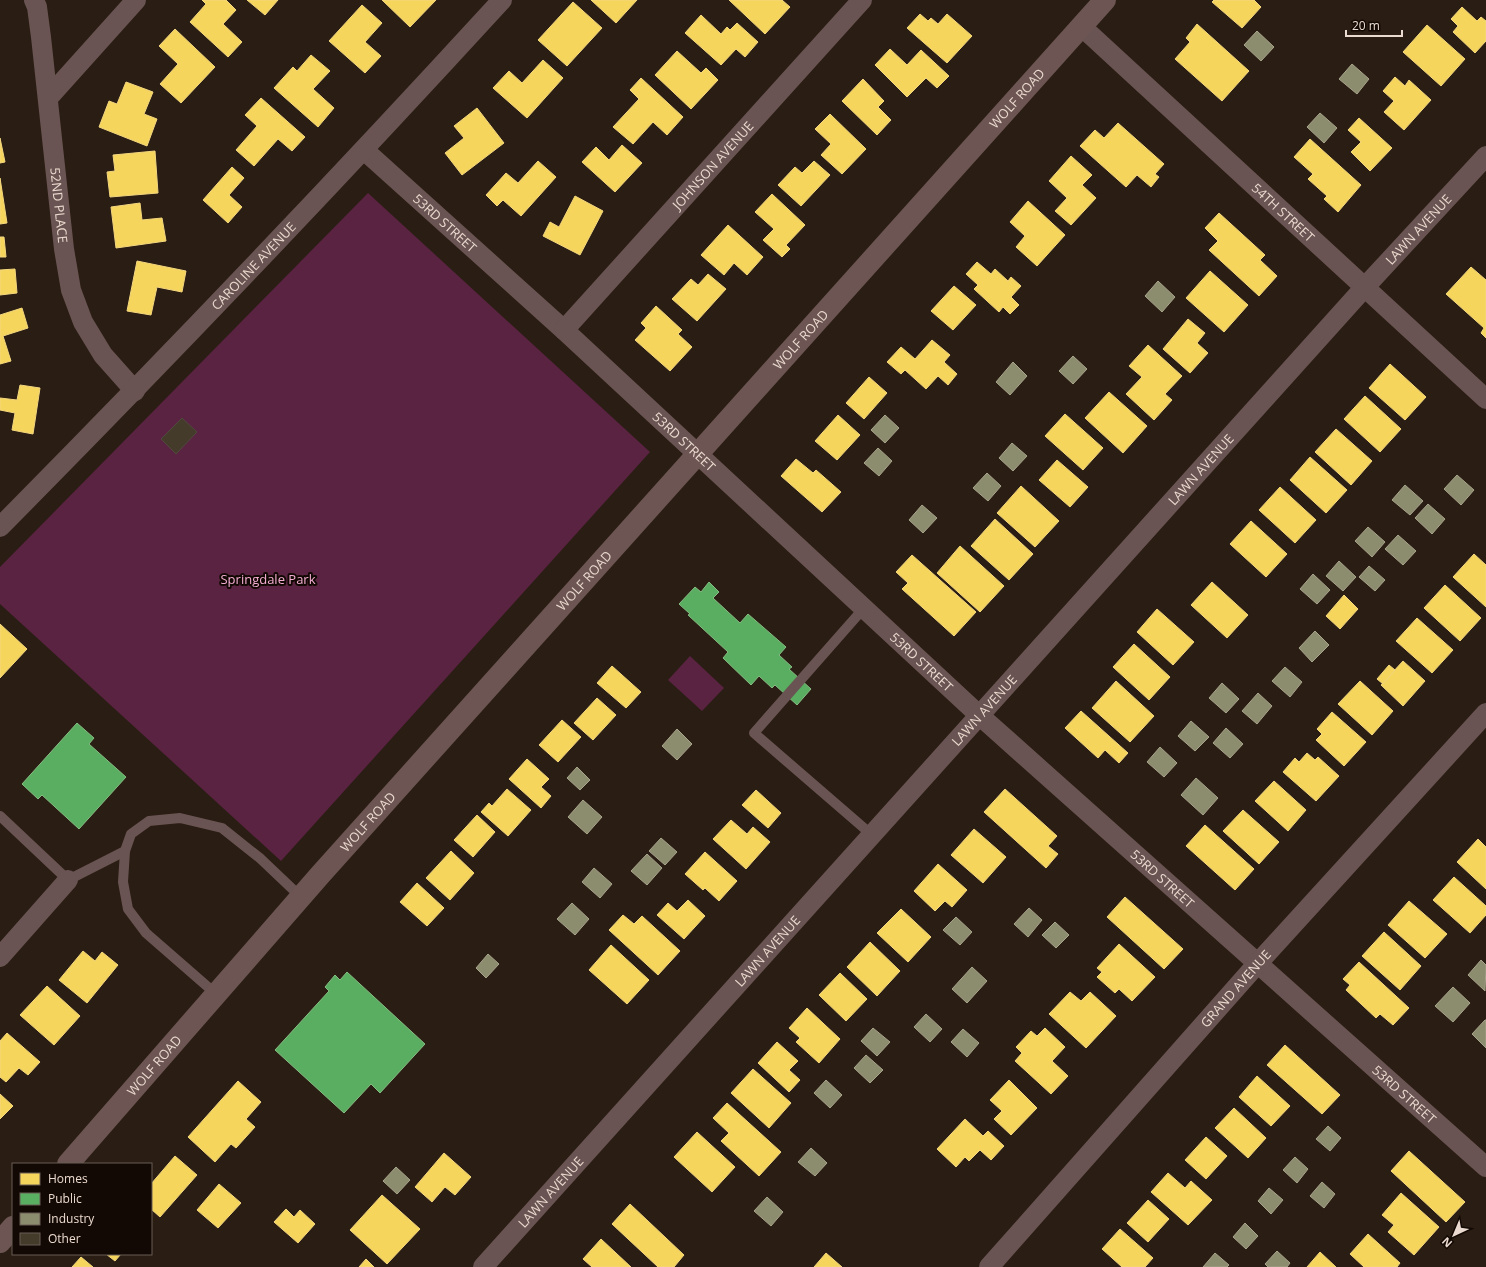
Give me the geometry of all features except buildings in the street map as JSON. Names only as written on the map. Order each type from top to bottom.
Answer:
[{"type":"main road","name":"WOLF ROAD","points":[[69,1163],[301,897],[1105,0]]},
{"type":"main road","points":[[0,1242],[12,1228]]},
{"type":"street","name":"52ND PLACE","points":[[34,0],[48,98],[64,248],[72,290],[83,322],[103,355],[134,391]]},
{"type":"street","points":[[48,98],[136,0]]},
{"type":"street","name":"CAROLINE AVENUE","points":[[0,527],[134,391],[364,150],[502,0]]},
{"type":"street","name":"JOHNSON AVENUE","points":[[564,330],[862,0]]},
{"type":"street","name":"54TH STREET","points":[[1081,26],[1486,399]]},
{"type":"street","name":"53RD STREET","points":[[364,150],[698,453],[979,715],[1486,1167]]},
{"type":"street","name":"LAWN AVENUE","points":[[483,1267],[1364,288],[1486,156]]},
{"type":"street","name":"GRAND AVENUE","points":[[989,1267],[1258,963],[1486,713]]},
{"type":"street","points":[[0,958],[68,880]]},
{"type":"lane","points":[[864,608],[754,733],[872,835]]},
{"type":"lane","points":[[0,816],[68,880],[124,852]]},
{"type":"lane","points":[[216,994],[146,933],[128,909],[123,882],[124,852],[131,834],[149,821],[180,818],[222,828],[261,859],[301,897]]},
{"type":"green space","name":"Springdale Park","points":[[368,193],[650,452],[281,861],[0,604],[0,567]]},
{"type":"green space","points":[[690,656],[724,688],[702,711],[668,680]]}]
